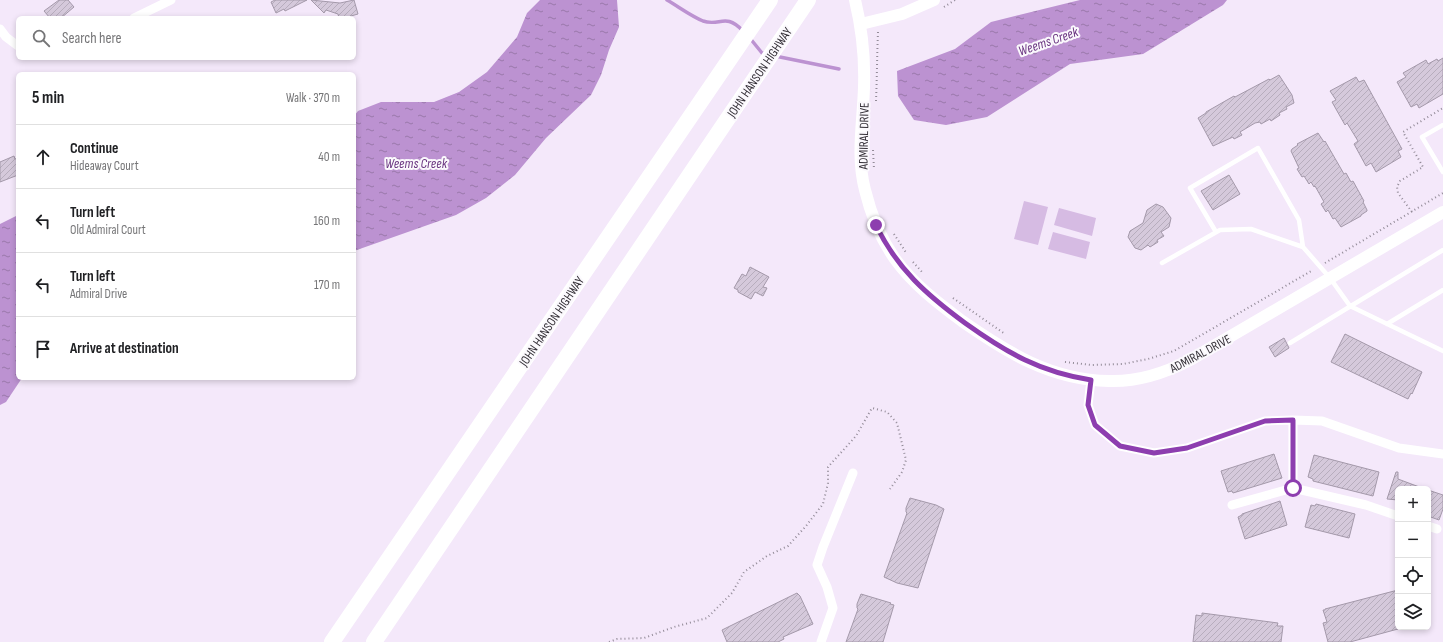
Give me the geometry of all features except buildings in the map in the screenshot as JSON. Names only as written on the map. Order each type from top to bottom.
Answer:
[{"type":"highway","name":"JOHN HANSON HIGHWAY","points":[[332,642],[770,0]]},
{"type":"highway","name":"JOHN HANSON HIGHWAY","points":[[374,642],[808,0]]},
{"type":"street","points":[[138,16],[172,0]]},
{"type":"street","name":"ADMIRAL DRIVE","points":[[855,0],[861,24],[864,66],[861,146],[862,175],[872,214],[887,246],[905,272],[927,294],[942,306],[994,344],[1042,368],[1073,377],[1110,381],[1128,380],[1162,373],[1190,360],[1443,212]]},
{"type":"street","points":[[861,24],[902,14],[934,0]]},
{"type":"street","points":[[0,29],[6,37],[16,44]]},
{"type":"street","points":[[1091,380],[1088,405],[1095,425],[1120,446],[1154,453],[1187,448],[1265,421],[1293,420],[1322,421],[1399,448],[1443,454]]},
{"type":"street","points":[[1293,420],[1293,488]]},
{"type":"street","points":[[821,642],[833,608],[827,587],[817,565],[853,474]]},
{"type":"street","points":[[1232,505],[1293,488],[1366,505],[1395,515]]},
{"type":"street","points":[[1431,527],[1437,529]]},
{"type":"lane","points":[[1442,168],[1422,137],[1443,125]]},
{"type":"lane","points":[[1216,232],[1190,188],[1258,148],[1299,220],[1303,247]]},
{"type":"lane","points":[[1162,262],[1220,230],[1251,229],[1303,247],[1330,278],[1350,306],[1443,351]]},
{"type":"lane","points":[[1290,343],[1443,250]]},
{"type":"lane","points":[[1387,324],[1443,290]]},
{"type":"path","points":[[876,103],[878,31]]},
{"type":"path","points":[[1412,212],[1398,193],[1397,187],[1400,181],[1423,166],[1403,132],[1443,108]]},
{"type":"path","points":[[873,148],[874,169]]},
{"type":"path","points":[[1062,362],[1092,365],[1123,364],[1148,359],[1174,351],[1443,194]]},
{"type":"path","points":[[891,228],[908,257],[923,272]]},
{"type":"path","points":[[950,296],[1010,338]]},
{"type":"path","points":[[609,642],[617,639],[644,638],[674,627],[706,618],[732,594],[744,572],[767,556],[788,546],[823,504],[828,483],[828,466],[856,436],[872,408],[887,412],[898,423],[906,460],[902,472],[890,489]]},
{"type":"shaded area","points":[[1024,201],[1048,207],[1038,245],[1014,239]]},
{"type":"shaded area","points":[[1059,208],[1096,218],[1092,236],[1054,225]]},
{"type":"shaded area","points":[[1053,232],[1090,242],[1086,259],[1048,249]]},
{"type":"water","name":"Weems Creek","points":[[540,0],[617,0],[619,27],[609,50],[601,75],[591,95],[546,138],[515,175],[486,198],[456,215],[356,250],[356,114],[358,111],[381,102],[434,102],[459,92],[487,72],[517,37],[527,13]]},
{"type":"water","points":[[1080,0],[1227,0],[1223,5],[1143,54],[1070,64],[987,117],[946,125],[914,120],[898,96],[897,71],[955,49],[991,22]]},
{"type":"water","points":[[16,216],[16,380],[21,380],[6,402],[0,405],[0,224]]},
{"type":"waterway","name":"Weems Creek","points":[[667,0],[703,21],[732,22],[743,31]]},
{"type":"waterway","name":"Weems Creek","points":[[749,37],[762,53],[767,54]]},
{"type":"waterway","name":"Weems Creek","points":[[775,56],[839,69]]},
{"type":"route","points":[[876,225],[887,246],[905,272],[927,294],[994,344],[1042,368],[1073,377],[1091,380],[1088,405],[1095,425],[1120,446],[1154,453],[1187,448],[1265,421],[1293,420],[1293,488]]}]
